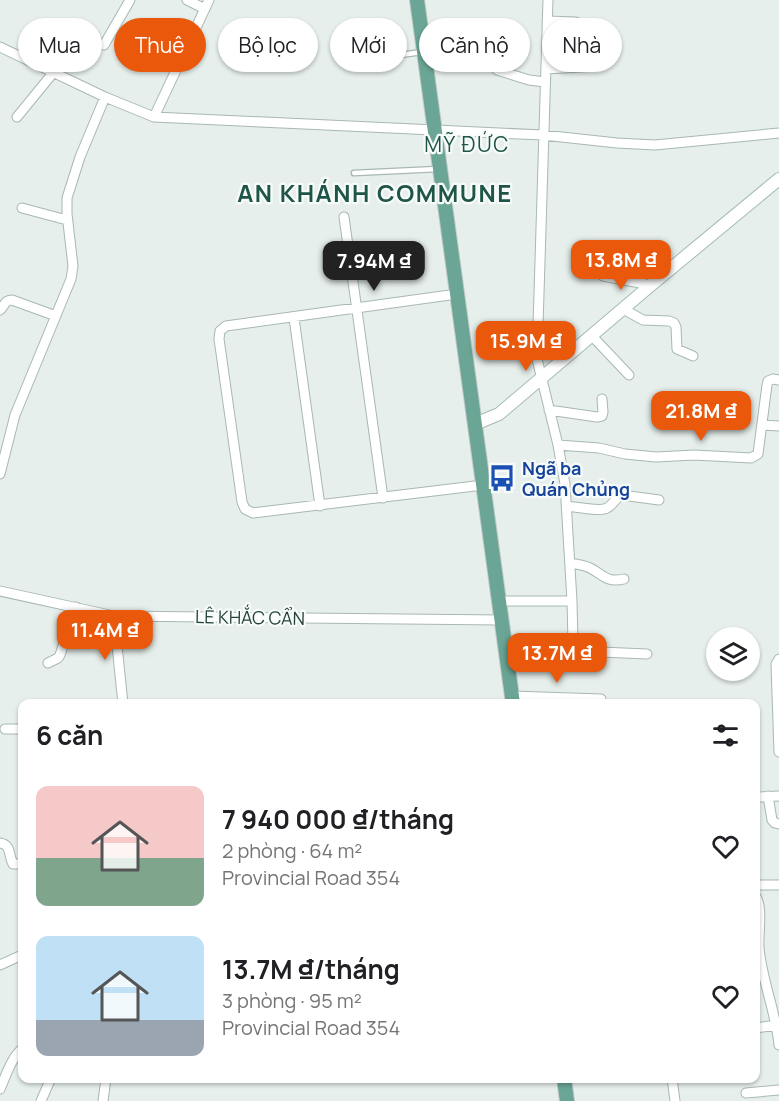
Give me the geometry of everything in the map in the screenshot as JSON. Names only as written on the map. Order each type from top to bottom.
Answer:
[{"type":"main road","points":[[417,0],[419,18]]},
{"type":"main road","points":[[427,72],[513,699]]},
{"type":"main road","points":[[475,424],[499,414],[779,179]]},
{"type":"main road","points":[[565,1083],[567,1101]]},
{"type":"street","points":[[104,45],[130,0]]},
{"type":"street","points":[[154,117],[207,4],[187,0]]},
{"type":"street","points":[[547,18],[548,0]]},
{"type":"street","points":[[0,47],[105,97],[154,117],[436,129],[543,135],[655,145],[779,133]]},
{"type":"street","points":[[503,72],[545,82]]},
{"type":"street","points":[[546,72],[537,359],[565,484],[573,643],[577,651],[647,654]]},
{"type":"street","points":[[17,117],[53,73]]},
{"type":"street","points":[[0,474],[3,444],[71,279],[67,198],[80,157],[105,97]]},
{"type":"street","points":[[22,208],[67,220]]},
{"type":"street","points":[[344,217],[383,498]]},
{"type":"street","points":[[628,251],[670,269]]},
{"type":"street","points":[[603,276],[651,285]]},
{"type":"street","points":[[457,294],[226,326],[220,331],[219,339],[240,490],[245,509],[253,513],[483,485]]},
{"type":"street","points":[[0,310],[5,302],[12,300],[56,316]]},
{"type":"street","points":[[623,309],[643,320],[674,323],[676,349],[693,356]]},
{"type":"street","points":[[294,318],[320,506]]},
{"type":"street","points":[[592,336],[629,375]]},
{"type":"street","points":[[558,445],[599,448],[625,454],[656,457],[694,455],[751,458],[758,454],[766,385],[773,379],[779,380]]},
{"type":"street","points":[[549,410],[602,416],[602,399]]},
{"type":"street","points":[[762,425],[779,426]]},
{"type":"street","points":[[567,506],[603,510],[609,508],[617,497],[622,495],[659,500]]},
{"type":"street","points":[[570,563],[592,569],[607,579],[615,581],[624,579]]},
{"type":"street","name":"LÊ KHẮC CẨN","points":[[0,591],[114,616],[502,620]]},
{"type":"street","points":[[499,601],[572,601]]},
{"type":"street","points":[[48,663],[60,655],[76,608]]},
{"type":"street","points":[[114,616],[122,699]]},
{"type":"street","points":[[779,659],[776,664],[779,752]]},
{"type":"street","points":[[5,729],[18,729]]},
{"type":"street","points":[[768,796],[772,820],[779,824]]},
{"type":"street","points":[[760,797],[779,796]]},
{"type":"street","points":[[0,843],[9,849],[13,864],[18,864]]},
{"type":"street","points":[[760,885],[779,885]]},
{"type":"street","points":[[760,955],[779,1045]]},
{"type":"street","points":[[0,965],[18,957]]},
{"type":"street","points":[[760,1027],[776,1025]]},
{"type":"street","points":[[0,1089],[18,1052]]},
{"type":"street","points":[[746,1093],[779,1090],[779,1079]]},
{"type":"street","points":[[41,1101],[49,1083]]},
{"type":"street","points":[[103,1101],[105,1083]]},
{"type":"street","points":[[673,1083],[675,1101]]},
{"type":"lane","points":[[354,173],[440,169]]},
{"type":"place","name":"Ngã ba Quán Chủng","points":[[502,478]]},
{"type":"district","name":"MỸ ĐỨC","points":[[467,144]]},
{"type":"district","name":"AN KHÁNH COMMUNE","points":[[375,192]]}]
